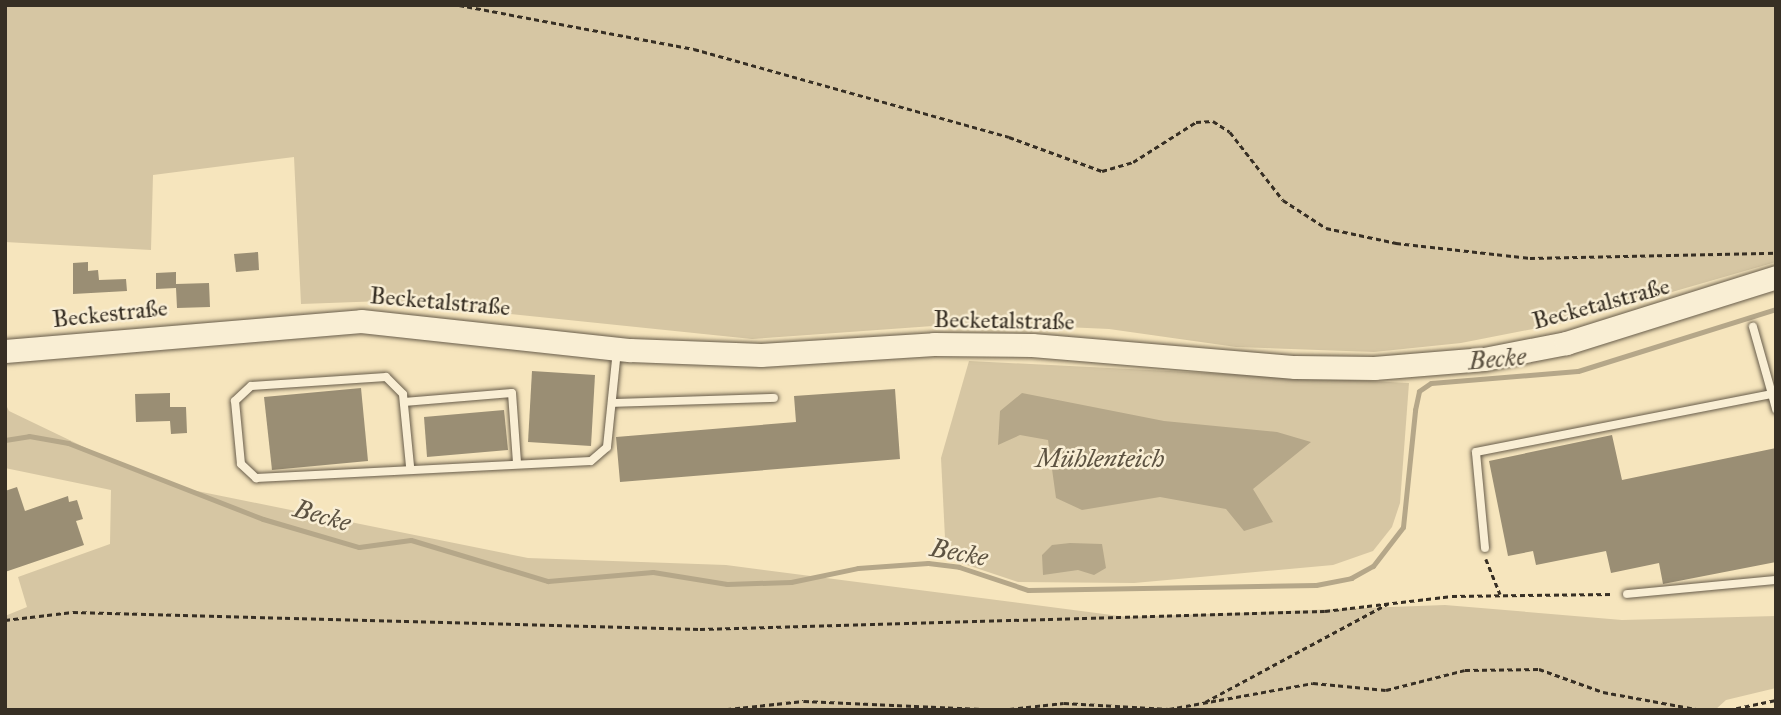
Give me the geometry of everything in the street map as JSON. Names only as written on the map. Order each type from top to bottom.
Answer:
[{"type":"main road","name":"Becketalstraße","points":[[220,330],[361,321],[617,348],[761,355],[934,344],[1032,345],[1295,367],[1374,368],[1484,359],[1566,343],[1776,277]]},
{"type":"main road","name":"Beckestraße","points":[[5,351],[220,330]]},
{"type":"lane","points":[[1754,327],[1776,409]]},
{"type":"lane","points":[[410,466],[404,402],[398,384],[386,377],[251,386],[235,401],[241,464],[256,478],[410,466],[592,461],[607,447],[617,348]]},
{"type":"lane","points":[[404,402],[512,393],[517,463]]},
{"type":"lane","points":[[1485,548],[1476,452],[1772,394]]},
{"type":"lane","points":[[612,403],[774,398]]},
{"type":"lane","points":[[1627,594],[1776,580]]},
{"type":"path","points":[[458,5],[694,50],[996,134],[1102,171],[1133,162],[1195,122],[1213,121],[1230,132],[1283,200],[1326,228],[1395,243],[1530,258],[1776,253]]},
{"type":"path","points":[[1485,548],[1488,574],[1500,594]]},
{"type":"path","points":[[5,620],[72,612],[700,629],[1325,611],[1390,602],[1500,594],[1627,594]]},
{"type":"path","points":[[1203,703],[1390,602]]},
{"type":"path","points":[[718,710],[804,701],[1000,710],[1064,703],[1169,710],[1313,683],[1386,690],[1465,670],[1539,669],[1603,692],[1701,710]]},
{"type":"path","points":[[1728,710],[1776,700]]},
{"type":"shaded area","points":[[5,5],[1776,5],[1776,262],[1568,322],[1461,343],[1374,352],[1236,347],[1109,329],[975,323],[752,339],[384,301],[301,304],[294,157],[153,175],[151,250],[5,242]]},
{"type":"shaded area","points":[[969,361],[1409,383],[1400,503],[1392,527],[1373,551],[1333,565],[1134,583],[1018,582],[946,558],[941,458]]},
{"type":"shaded area","points":[[5,403],[9,411],[111,460],[192,490],[528,558],[726,565],[1127,617],[1445,605],[1622,620],[1776,616],[1776,688],[1726,700],[1715,710],[5,710],[5,616],[27,607],[18,577],[110,544],[111,490],[5,468]]},
{"type":"water","name":"Mühlenteich","points":[[1022,393],[1164,421],[1277,432],[1311,442],[1253,489],[1273,522],[1244,531],[1226,509],[1160,497],[1082,510],[1056,498],[1048,440],[1020,435],[998,445],[1000,411]]},
{"type":"water","points":[[1102,544],[1106,568],[1094,575],[1078,570],[1043,575],[1042,555],[1052,545]]},
{"type":"building","points":[[258,252],[259,270],[236,272],[234,254]]},
{"type":"building","points":[[88,262],[88,271],[98,270],[99,280],[126,279],[127,291],[73,294],[73,263]]},
{"type":"building","points":[[176,272],[176,284],[209,283],[210,307],[177,308],[176,288],[156,289],[156,273]]},
{"type":"building","points":[[532,371],[595,375],[591,446],[528,442]]},
{"type":"building","points":[[361,388],[368,461],[272,470],[264,397]]},
{"type":"building","points":[[895,389],[900,459],[620,482],[616,437],[796,422],[794,396]]},
{"type":"building","points":[[170,393],[170,407],[186,407],[187,433],[171,434],[170,421],[136,422],[135,394]]},
{"type":"building","points":[[504,410],[508,450],[427,457],[424,417]]},
{"type":"building","points":[[1612,435],[1622,480],[1776,448],[1776,562],[1663,584],[1659,563],[1611,573],[1606,551],[1536,565],[1533,551],[1508,556],[1489,461]]},
{"type":"building","points":[[17,487],[25,511],[68,496],[69,502],[77,500],[83,519],[76,521],[84,545],[5,572],[5,491]]},
{"type":"waterway","name":"Becke","points":[[5,440],[29,436],[68,443],[263,519],[359,547],[411,540],[548,581],[653,572],[727,584],[791,582],[858,568],[928,563],[959,567],[1028,590],[1316,585],[1351,578],[1373,566],[1403,527],[1415,410],[1419,391],[1431,383],[1578,371],[1776,309]]}]
